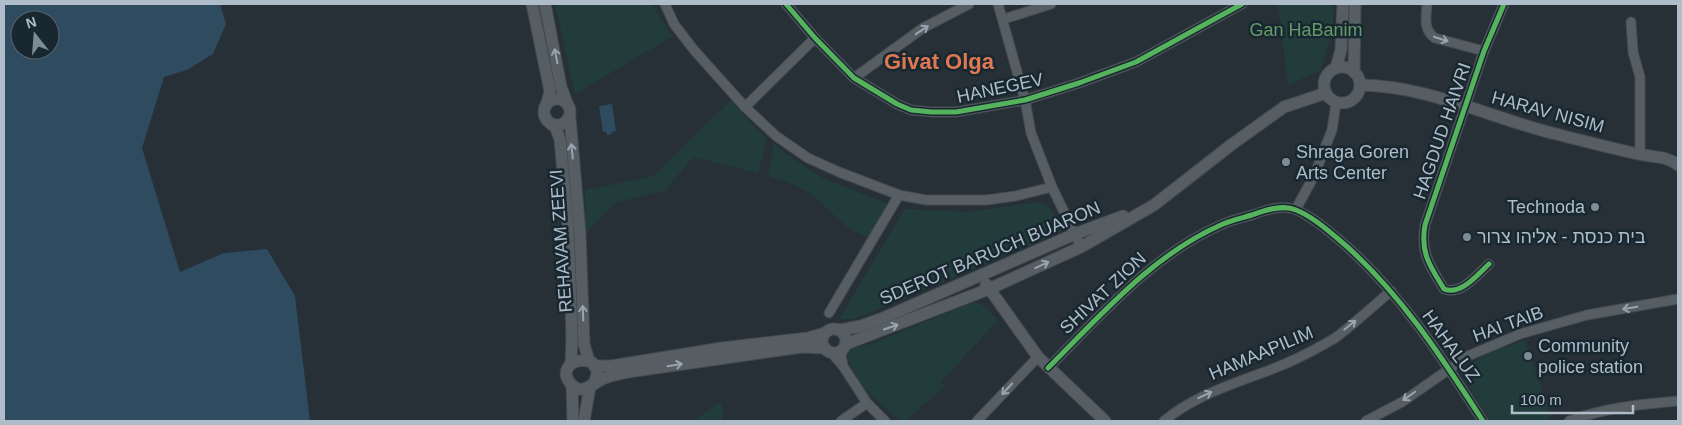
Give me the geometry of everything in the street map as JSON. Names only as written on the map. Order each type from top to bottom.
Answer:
[{"type":"street","points":[[532,4],[550,91],[544,114],[551,124],[562,125],[570,118],[571,110],[562,87],[545,4]]},
{"type":"street","points":[[665,4],[674,24],[694,50],[745,107],[776,136],[808,158],[899,195],[926,200],[986,200],[1016,196],[1052,187]]},
{"type":"street","name":"HANEGEV","points":[[786,4],[815,38],[854,78],[910,110],[932,112],[956,112],[1025,100],[1079,83],[1136,62],[1242,4]]},
{"type":"street","points":[[854,78],[923,28],[969,4]]},
{"type":"street","points":[[998,4],[1004,19],[1025,100],[1031,133],[1052,187],[1081,247]]},
{"type":"street","points":[[1004,19],[1051,4]]},
{"type":"street","points":[[1336,68],[1341,50],[1343,4]]},
{"type":"street","points":[[1354,72],[1355,4]]},
{"type":"street","points":[[1427,4],[1426,26],[1430,35],[1484,51]]},
{"type":"street","name":"HAGDUD HAIVRI","points":[[1489,264],[1467,284],[1457,290],[1449,291],[1444,289],[1431,268],[1423,248],[1425,225],[1484,51],[1504,4]]},
{"type":"street","points":[[1631,22],[1633,52],[1640,77],[1640,154]]},
{"type":"street","points":[[745,107],[815,38]]},
{"type":"street","points":[[1342,67],[1354,72],[1359,78],[1360,86],[1355,99],[1346,103],[1332,101],[1326,93],[1324,80],[1336,68],[1342,67]]},
{"type":"street","name":"SDEROT BARUCH BUARON","points":[[1302,100],[1324,80]]},
{"type":"street","name":"HARAV NISIM","points":[[1360,86],[1386,86],[1428,94],[1554,134],[1668,159],[1678,165]]},
{"type":"street","name":"SDEROT BARUCH BUARON","points":[[844,346],[1011,280],[1081,247],[1154,205],[1231,145],[1284,107],[1326,93]]},
{"type":"street","points":[[547,103],[551,100],[560,99],[568,103]]},
{"type":"street","points":[[1296,209],[1314,176],[1332,130],[1336,103]]},
{"type":"street","name":"REHAVAM ZEEVI","points":[[570,118],[580,233],[584,344],[591,363]]},
{"type":"street","name":"REHAVAM ZEEVI","points":[[551,124],[556,128],[560,140],[568,225],[572,336],[571,364]]},
{"type":"street","points":[[829,313],[899,195]]},
{"type":"street","name":"SDEROT BARUCH BUARON","points":[[840,330],[883,318],[1075,234],[1154,205]]},
{"type":"street","name":"SHIVAT ZION","points":[[1048,368],[1130,286],[1184,245],[1224,224],[1252,214],[1279,208],[1296,209]]},
{"type":"street","name":"HAHALUZ","points":[[1296,209],[1323,226],[1365,263],[1391,291],[1450,369],[1483,421]]},
{"type":"street","points":[[980,276],[1038,357],[1105,421]]},
{"type":"street","points":[[1001,306],[1004,293],[1011,280]]},
{"type":"street","name":"HAMAAPILIM","points":[[1164,421],[1177,410],[1202,396],[1287,363],[1335,338],[1391,291]]},
{"type":"street","name":"HAI TAIB","points":[[1366,421],[1402,402],[1468,356],[1520,334],[1587,315],[1678,299]]},
{"type":"street","points":[[573,421],[572,386],[567,373],[571,364],[579,360],[610,366],[719,348],[808,338],[826,333],[832,329],[840,330],[845,336],[842,355],[843,366]]},
{"type":"street","points":[[826,333],[823,340],[828,350],[843,366],[867,403],[885,421]]},
{"type":"street","points":[[572,386],[581,389],[613,375],[703,360],[817,346],[837,352],[844,346]]},
{"type":"street","points":[[977,421],[1038,357]]},
{"type":"street","points":[[584,421],[592,385],[597,373],[591,363]]},
{"type":"street","points":[[1569,421],[1613,408],[1644,403],[1678,401]]},
{"type":"street","points":[[841,421],[867,403]]},
{"type":"green space","points":[[555,4],[653,4],[673,36],[575,94]]},
{"type":"green space","name":"Gan HaBanim","points":[[1278,4],[1333,4],[1333,27],[1321,70],[1288,85]]},
{"type":"green space","points":[[731,100],[752,125],[767,138],[758,173],[693,157],[665,191],[616,202],[586,232],[585,190],[654,176]]},
{"type":"green space","points":[[774,144],[796,161],[825,179],[886,203],[888,207],[868,238],[850,229],[813,195],[790,183],[768,176]]},
{"type":"green space","points":[[1032,203],[1043,204],[1051,210],[1059,223],[1059,233],[872,312],[852,319],[839,319],[905,209],[968,212]]},
{"type":"green space","points":[[973,302],[984,306],[998,320],[940,383],[945,386],[905,421],[902,421],[876,400],[862,384],[851,366],[847,355],[852,348],[874,343]]},
{"type":"green space","points":[[1525,340],[1551,417],[1543,421],[1491,421],[1459,372],[1488,352]]},
{"type":"green space","points":[[722,401],[723,421],[693,421]]},
{"type":"water","points":[[4,4],[220,4],[226,24],[213,54],[187,70],[164,77],[142,148],[180,272],[224,253],[267,249],[295,296],[310,421],[4,421]]},
{"type":"water","points":[[612,104],[616,131],[607,135],[606,132],[603,132],[599,106]]},
{"type":"cycle path","points":[[786,4],[815,38],[854,78],[897,104],[911,110],[932,112],[956,112],[1025,100],[1079,83],[1136,62],[1242,4]]},
{"type":"cycle path","points":[[1489,264],[1463,287],[1450,290],[1444,289],[1427,259],[1424,235],[1425,225],[1484,51],[1504,4]]},
{"type":"cycle path","points":[[1048,368],[1129,287],[1174,252],[1226,223],[1268,210],[1291,208],[1323,226],[1359,258],[1379,279],[1417,324],[1483,421]]},
{"type":"place","name":"Shraga Goren Arts Center","points":[[1286,162]]},
{"type":"place","name":"Technoda","points":[[1595,207]]},
{"type":"place","name":"בית כנסת - אליהו צרור","points":[[1467,237]]},
{"type":"place","name":"Community police station","points":[[1528,356]]},
{"type":"district","name":"Givat Olga","points":[[939,61]]}]
